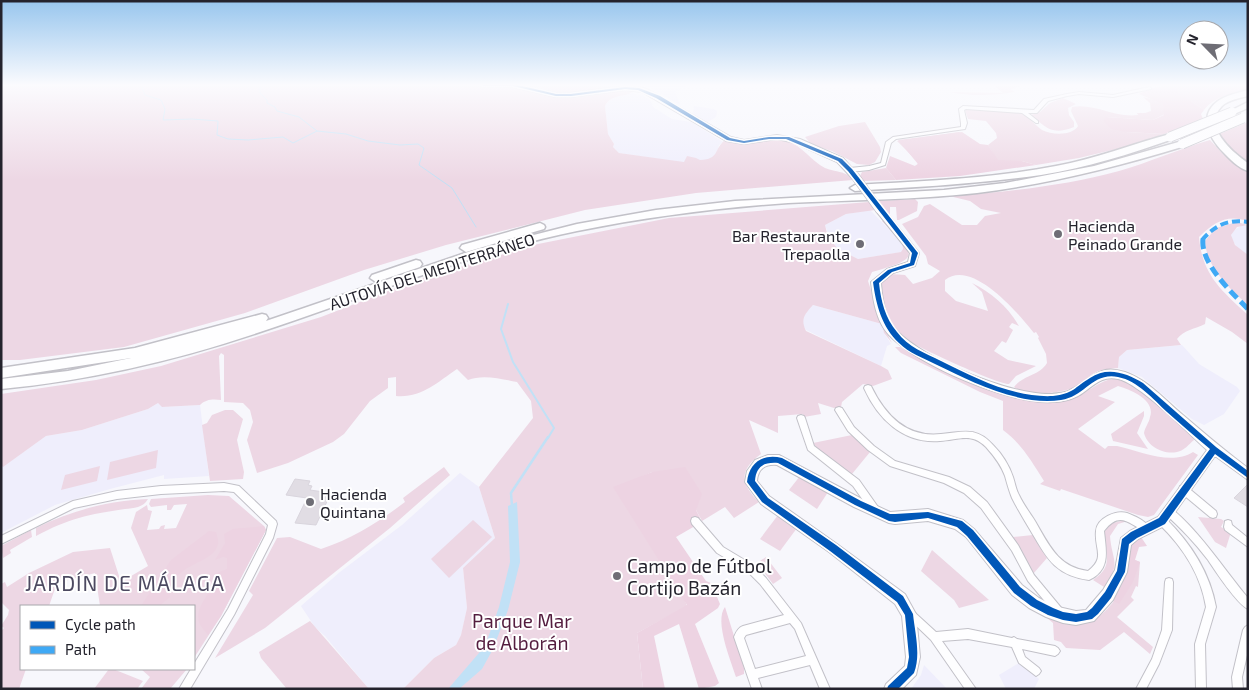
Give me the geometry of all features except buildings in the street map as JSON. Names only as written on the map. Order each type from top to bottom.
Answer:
[{"type":"highway","points":[[1212,117],[1211,124],[1215,138],[1238,161],[1248,168]]},
{"type":"highway","name":"AUTOVÍA DEL MEDITERRÁNEO","points":[[1,373],[135,353],[188,340],[261,318],[400,269],[496,238],[588,218],[680,202],[938,183],[1042,172],[1132,151],[1219,117]]},
{"type":"highway","name":"AUTOVÍA DEL MEDITERRÁNEO","points":[[1,384],[77,374],[134,363],[197,347],[456,260],[550,234],[629,218],[693,208],[776,201],[946,193],[1050,179],[1098,169],[1182,144],[1245,117]]},
{"type":"main road","points":[[692,117],[729,139],[744,142],[778,137],[797,141],[840,160],[910,244],[915,253],[912,264],[890,271],[876,282],[877,296],[890,330],[909,348],[981,382],[1031,397],[1068,396],[1102,375],[1120,375],[1141,385],[1214,449],[1248,475]]},
{"type":"main road","points":[[891,689],[911,670],[913,657],[909,614],[900,599],[833,548],[765,500],[751,482],[753,470],[762,461],[769,459],[779,460],[877,512],[895,518],[928,516],[959,524],[980,544],[1000,572],[1017,590],[1034,603],[1063,616],[1076,618],[1089,616],[1096,611],[1121,572],[1125,542],[1165,516],[1214,449]]},
{"type":"street","points":[[852,173],[883,164],[889,142],[895,138],[963,128],[963,117]]},
{"type":"street","points":[[1030,117],[1036,122]]},
{"type":"street","points":[[868,388],[881,411],[900,429],[915,436],[934,439],[964,434],[974,435],[985,441],[997,454],[1008,473],[1015,496],[1048,551],[1056,562],[1070,572],[1089,576],[1098,569],[1103,551],[1100,530],[1105,522],[1121,516],[1135,519],[1146,528]]},
{"type":"street","points":[[839,410],[851,429],[893,464],[946,480],[967,490],[984,505],[1007,535],[1031,578],[1063,616]]},
{"type":"street","points":[[801,418],[811,448],[856,482],[877,512]]},
{"type":"street","points":[[1,540],[73,505],[117,495],[161,490],[224,487],[236,489],[273,524],[270,535],[231,612],[184,689]]},
{"type":"street","points":[[1183,489],[1213,514]]},
{"type":"street","points":[[1165,516],[1179,520],[1248,605]]},
{"type":"street","points":[[1165,516],[1188,549],[1210,601],[1211,607],[1200,644],[1201,689]]},
{"type":"street","points":[[695,521],[720,550],[750,568],[764,581],[798,626],[825,689]]},
{"type":"street","points":[[1228,524],[1228,527],[1248,543]]},
{"type":"street","points":[[1141,689],[1156,661],[1167,630],[1170,582]]},
{"type":"street","points":[[909,614],[934,637],[970,689]]},
{"type":"street","points":[[757,689],[739,637],[743,631],[792,618]]},
{"type":"street","points":[[1238,689],[1237,676],[1248,630]]},
{"type":"street","points":[[934,637],[968,634],[1055,651]]},
{"type":"street","points":[[1014,642],[1022,660],[1036,671]]},
{"type":"street","points":[[752,675],[813,659]]},
{"type":"shaded area","points":[[606,117],[669,117],[691,122],[723,142],[719,145],[716,155],[709,160],[684,163],[619,153],[613,147],[614,144],[608,134]]},
{"type":"shaded area","points":[[697,117],[716,117],[706,123]]},
{"type":"shaded area","points":[[1106,117],[1153,120],[1159,117],[1202,117],[1203,119],[1164,134],[1126,132],[1111,129],[1103,121]]},
{"type":"shaded area","points":[[962,132],[980,144],[988,145],[998,160],[1022,161],[1036,165],[960,176],[896,180],[886,168],[890,156],[915,166],[918,164],[898,140]]},
{"type":"shaded area","points":[[870,210],[902,243],[902,252],[858,259],[838,249],[831,242],[825,225],[846,214]]},
{"type":"shaded area","points":[[1242,225],[1248,226],[1248,255],[1240,251],[1232,240],[1231,235],[1233,231]]},
{"type":"shaded area","points":[[813,305],[882,324],[884,333],[891,344],[887,346],[881,366],[806,330],[802,323],[803,316]]},
{"type":"shaded area","points":[[1182,345],[1199,364],[1237,387],[1240,391],[1224,414],[1204,425],[1192,419],[1142,377],[1118,368],[1119,357],[1127,350]]},
{"type":"shaded area","points":[[158,403],[163,407],[200,405],[209,476],[164,479],[164,475],[110,489],[55,505],[1,533],[1,465],[4,466],[46,436],[82,430],[148,409]]},
{"type":"shaded area","points":[[685,467],[702,494],[696,510],[700,518],[693,523],[695,526],[676,537],[706,581],[718,586],[722,583],[728,592],[717,597],[720,604],[718,608],[695,624],[719,683],[715,686],[699,689],[679,624],[654,636],[665,689],[643,689],[637,633],[687,605],[613,487],[652,472]]},
{"type":"shaded area","points":[[460,473],[479,487],[495,538],[463,568],[467,608],[461,635],[456,645],[434,658],[403,689],[369,689],[325,636],[315,627],[301,606],[340,572],[402,525]]},
{"type":"shaded area","points":[[264,526],[266,530],[221,616],[208,635],[201,627],[198,615],[202,603],[212,586],[214,574],[227,569],[227,558],[223,557],[215,560],[225,543],[224,534],[233,529]]},
{"type":"shaded area","points":[[209,531],[216,532],[218,543],[215,551],[184,570],[177,577],[172,585],[170,597],[160,605],[142,605],[171,560]]},
{"type":"shaded area","points":[[1141,537],[1147,546],[1139,547],[1135,560],[1140,562],[1133,582],[1119,604],[1113,601],[1122,584],[1129,547],[1134,540]]},
{"type":"shaded area","points":[[725,607],[744,668],[744,674],[736,677],[722,631],[722,613]]},
{"type":"shaded area","points":[[1019,663],[1039,679],[1034,689],[1006,689],[999,675]]},
{"type":"shaded area","points":[[924,665],[947,689],[911,689],[921,675]]},
{"type":"green space","points":[[1,117],[606,117],[608,134],[614,144],[613,147],[619,153],[684,162],[687,156],[700,160],[711,158],[725,140],[741,142],[779,140],[793,143],[820,165],[829,170],[844,173],[853,180],[696,193],[585,210],[446,245],[364,270],[245,313],[124,347],[20,360],[1,360]]},
{"type":"green space","points":[[967,117],[1028,117],[1042,130],[1062,134],[1071,132],[1078,126],[1074,117],[1106,117],[1126,132],[1164,134],[1133,145],[1079,158],[1036,165],[1022,161],[915,166],[918,164],[915,159],[897,141],[959,132],[995,157],[988,145],[997,138],[996,133],[986,121],[968,119]]},
{"type":"green space","points":[[1034,117],[1071,117],[1074,122],[1074,127],[1060,131],[1045,126]]},
{"type":"green space","points":[[1109,117],[1159,117],[1153,120]]},
{"type":"green space","points":[[865,122],[881,152],[875,162],[869,165],[857,164],[832,151],[812,145],[805,137],[839,126]]},
{"type":"green space","points":[[1248,122],[1248,165],[1231,151],[1217,135]]},
{"type":"green space","points":[[1210,140],[1224,155],[1248,173],[1248,221],[1234,218],[1227,219],[1210,227],[1199,237],[1204,262],[1209,272],[1222,290],[1248,315],[1248,344],[1206,317],[1205,324],[1186,332],[1177,339],[1181,345],[1127,350],[1119,357],[1118,368],[1098,371],[1069,389],[1053,393],[1035,393],[1019,390],[1014,387],[1022,380],[1040,371],[1047,363],[1046,354],[1039,337],[1006,302],[981,282],[968,276],[956,275],[945,280],[945,291],[956,301],[988,311],[982,292],[972,283],[999,301],[1015,319],[1019,326],[1012,323],[1009,327],[1013,330],[1006,343],[1002,341],[994,351],[1008,360],[1036,366],[1016,376],[1009,384],[974,372],[923,349],[903,338],[895,328],[882,298],[881,285],[884,280],[891,274],[905,275],[913,284],[932,278],[940,271],[928,264],[926,256],[902,224],[918,217],[924,206],[930,204],[962,225],[977,225],[985,216],[1001,213],[981,209],[970,201],[949,196],[1035,188],[1077,181],[1119,171]]},
{"type":"green space","points":[[886,168],[896,180],[863,181],[860,176],[862,172]]},
{"type":"green space","points":[[915,199],[918,202],[917,211],[899,220],[897,220],[896,207],[890,207],[890,215],[879,201]]},
{"type":"green space","name":"Parque Mar de Alborán","points":[[869,202],[875,210],[846,214],[825,225],[828,237],[838,249],[858,259],[901,252],[903,249],[902,243],[882,221],[886,221],[908,249],[909,255],[906,259],[872,272],[868,281],[882,324],[813,305],[806,314],[803,323],[806,331],[888,370],[892,379],[873,386],[863,384],[842,402],[841,407],[834,408],[818,403],[821,414],[804,417],[803,414],[778,416],[778,433],[749,420],[761,454],[746,471],[745,483],[759,502],[734,518],[725,507],[702,521],[696,510],[652,472],[641,477],[687,606],[637,633],[643,689],[403,689],[434,658],[456,645],[461,635],[467,608],[463,568],[495,538],[479,487],[533,418],[531,401],[517,382],[486,377],[468,380],[457,369],[421,392],[414,395],[396,396],[396,377],[388,378],[388,388],[370,401],[344,434],[333,442],[288,463],[257,473],[247,440],[253,422],[250,410],[243,403],[224,402],[224,355],[221,353],[219,356],[221,400],[210,400],[200,405],[162,407],[158,403],[148,409],[82,430],[46,436],[3,467],[1,465],[1,394],[96,380],[161,366],[321,317],[419,279],[538,244],[669,218]]},
{"type":"green space","points":[[1237,222],[1248,225],[1237,227],[1231,235],[1235,245],[1248,255],[1248,305],[1220,277],[1206,251],[1205,241],[1216,228]]},
{"type":"green space","points":[[882,324],[892,343],[884,333]]},
{"type":"green space","points":[[895,347],[900,347],[991,389],[1035,401],[1066,400],[1081,395],[1102,382],[1116,379],[1125,380],[1141,389],[1160,404],[1193,435],[1194,440],[1184,449],[1172,453],[1161,451],[1152,446],[1144,433],[1150,417],[1151,411],[1149,406],[1141,397],[1118,386],[1098,396],[1115,402],[1078,429],[1105,449],[1108,446],[1117,446],[1165,458],[1175,458],[1193,452],[1198,455],[1154,515],[1148,517],[1040,484],[1044,481],[1030,460],[1021,447],[1003,430],[1003,401],[980,392],[901,353]]},
{"type":"green space","points":[[225,410],[233,410],[243,419],[237,440],[244,472],[243,479],[210,481],[202,425],[207,423],[212,415]]},
{"type":"green space","points":[[1144,411],[1144,416],[1137,433],[1148,449],[1113,441],[1111,434]]},
{"type":"green space","points":[[852,435],[870,452],[852,474],[819,451],[813,443]]},
{"type":"green space","points":[[158,450],[156,468],[107,480],[110,462]]},
{"type":"green space","points":[[100,466],[97,481],[61,490],[65,475]]},
{"type":"green space","points":[[444,467],[450,475],[390,528],[265,628],[215,658],[253,595],[249,591],[277,538],[290,537],[321,549],[332,545],[355,535],[386,516],[405,502],[403,498]]},
{"type":"green space","points":[[800,476],[828,492],[817,509],[789,490]]},
{"type":"green space","points":[[208,495],[229,496],[264,526],[266,530],[221,616],[195,656],[195,605],[100,605],[95,573],[57,583],[49,605],[20,605],[20,670],[26,670],[19,689],[1,689],[1,631],[4,628],[1,626],[9,610],[1,602],[1,584],[5,582],[7,587],[29,573],[73,552],[110,548],[121,582],[148,566],[131,528],[136,512],[147,505],[148,510],[152,511],[147,530],[159,529],[165,525],[164,529],[176,528],[187,504],[174,505],[171,510],[167,510],[167,505],[151,507],[149,504],[151,499]]},
{"type":"green space","points":[[148,499],[138,507],[79,518],[58,525],[36,536],[36,528],[77,511],[104,504]]},
{"type":"green space","points":[[778,515],[797,528],[780,551],[760,539]]},
{"type":"green space","points":[[1198,517],[1221,519],[1224,521],[1221,527],[1231,532],[1226,548],[1215,542]]},
{"type":"green space","points":[[473,520],[492,537],[449,578],[431,559]]},
{"type":"green space","points":[[1124,520],[1128,521],[1118,524],[1110,536],[1114,567],[1110,579],[1104,587],[1093,580],[1105,569],[1107,563],[1105,531],[1110,524]]},
{"type":"green space","points":[[31,530],[32,537],[10,550],[11,553],[3,558],[1,546]]},
{"type":"green space","points":[[1033,535],[1047,558],[1033,574],[1013,537]]},
{"type":"green space","points":[[932,550],[989,600],[959,608],[954,600],[921,571]]},
{"type":"green space","points":[[766,557],[782,578],[773,584],[757,563]]},
{"type":"green space","points":[[1135,560],[1140,562],[1138,587],[1136,586],[1131,597],[1134,600],[1117,617],[1153,647],[1150,654],[1124,632],[1100,650],[1066,648],[1061,642],[1054,640],[1053,623],[1040,612],[1073,623],[1092,620],[1101,615],[1116,599]]},
{"type":"green space","points":[[310,621],[369,689],[287,689],[261,658],[259,652]]},
{"type":"green space","points":[[108,670],[116,670],[143,681],[137,689],[94,689]]},
{"type":"green space","points":[[142,670],[186,670],[170,689],[141,689],[150,677]]},
{"type":"water","points":[[517,502],[520,562],[508,610],[493,649],[482,669],[459,689],[448,689],[485,646],[499,607],[510,562],[508,506]]},
{"type":"waterway","points":[[164,117],[163,120],[192,119],[218,121],[217,135],[228,139],[248,140],[283,137],[293,143],[317,131]]},
{"type":"waterway","points":[[299,117],[317,131]]},
{"type":"waterway","points":[[317,131],[346,134],[368,141],[400,145],[418,144],[424,148],[419,165],[452,188],[476,227]]},
{"type":"waterway","points":[[508,304],[501,329],[513,362],[554,428],[548,438]]},
{"type":"waterway","points":[[512,506],[511,493],[548,437]]},
{"type":"marked path","points":[[1248,222],[1227,222],[1217,226],[1202,240],[1208,261],[1213,270],[1248,309]]},
{"type":"cycle path","points":[[692,117],[729,139],[744,142],[769,138],[787,138],[840,160],[850,170],[915,253],[912,264],[890,271],[876,282],[879,301],[885,319],[889,327],[909,348],[953,370],[999,389],[1035,398],[1069,396],[1097,376],[1103,374],[1116,374],[1129,378],[1141,385],[1214,449],[1248,475]]},
{"type":"cycle path","points":[[891,689],[911,670],[913,657],[909,614],[900,599],[833,548],[765,500],[751,482],[753,471],[759,464],[768,460],[779,460],[858,503],[889,517],[928,515],[959,524],[970,533],[1017,590],[1034,603],[1051,612],[1076,618],[1089,616],[1095,611],[1108,595],[1121,572],[1125,542],[1134,535],[1162,521],[1214,449]]},
{"type":"place","name":"Hacienda Peinado Grande","points":[[1058,234]]},
{"type":"place","name":"Bar Restaurante Trepaolla","points":[[860,244]]},
{"type":"place","name":"Hacienda Quintana","points":[[310,502]]},
{"type":"place","name":"Campo de Fútbol Cortijo Bazán","points":[[617,576]]},
{"type":"district","name":"JARDÍN DE MÁLAGA","points":[[125,582]]}]
